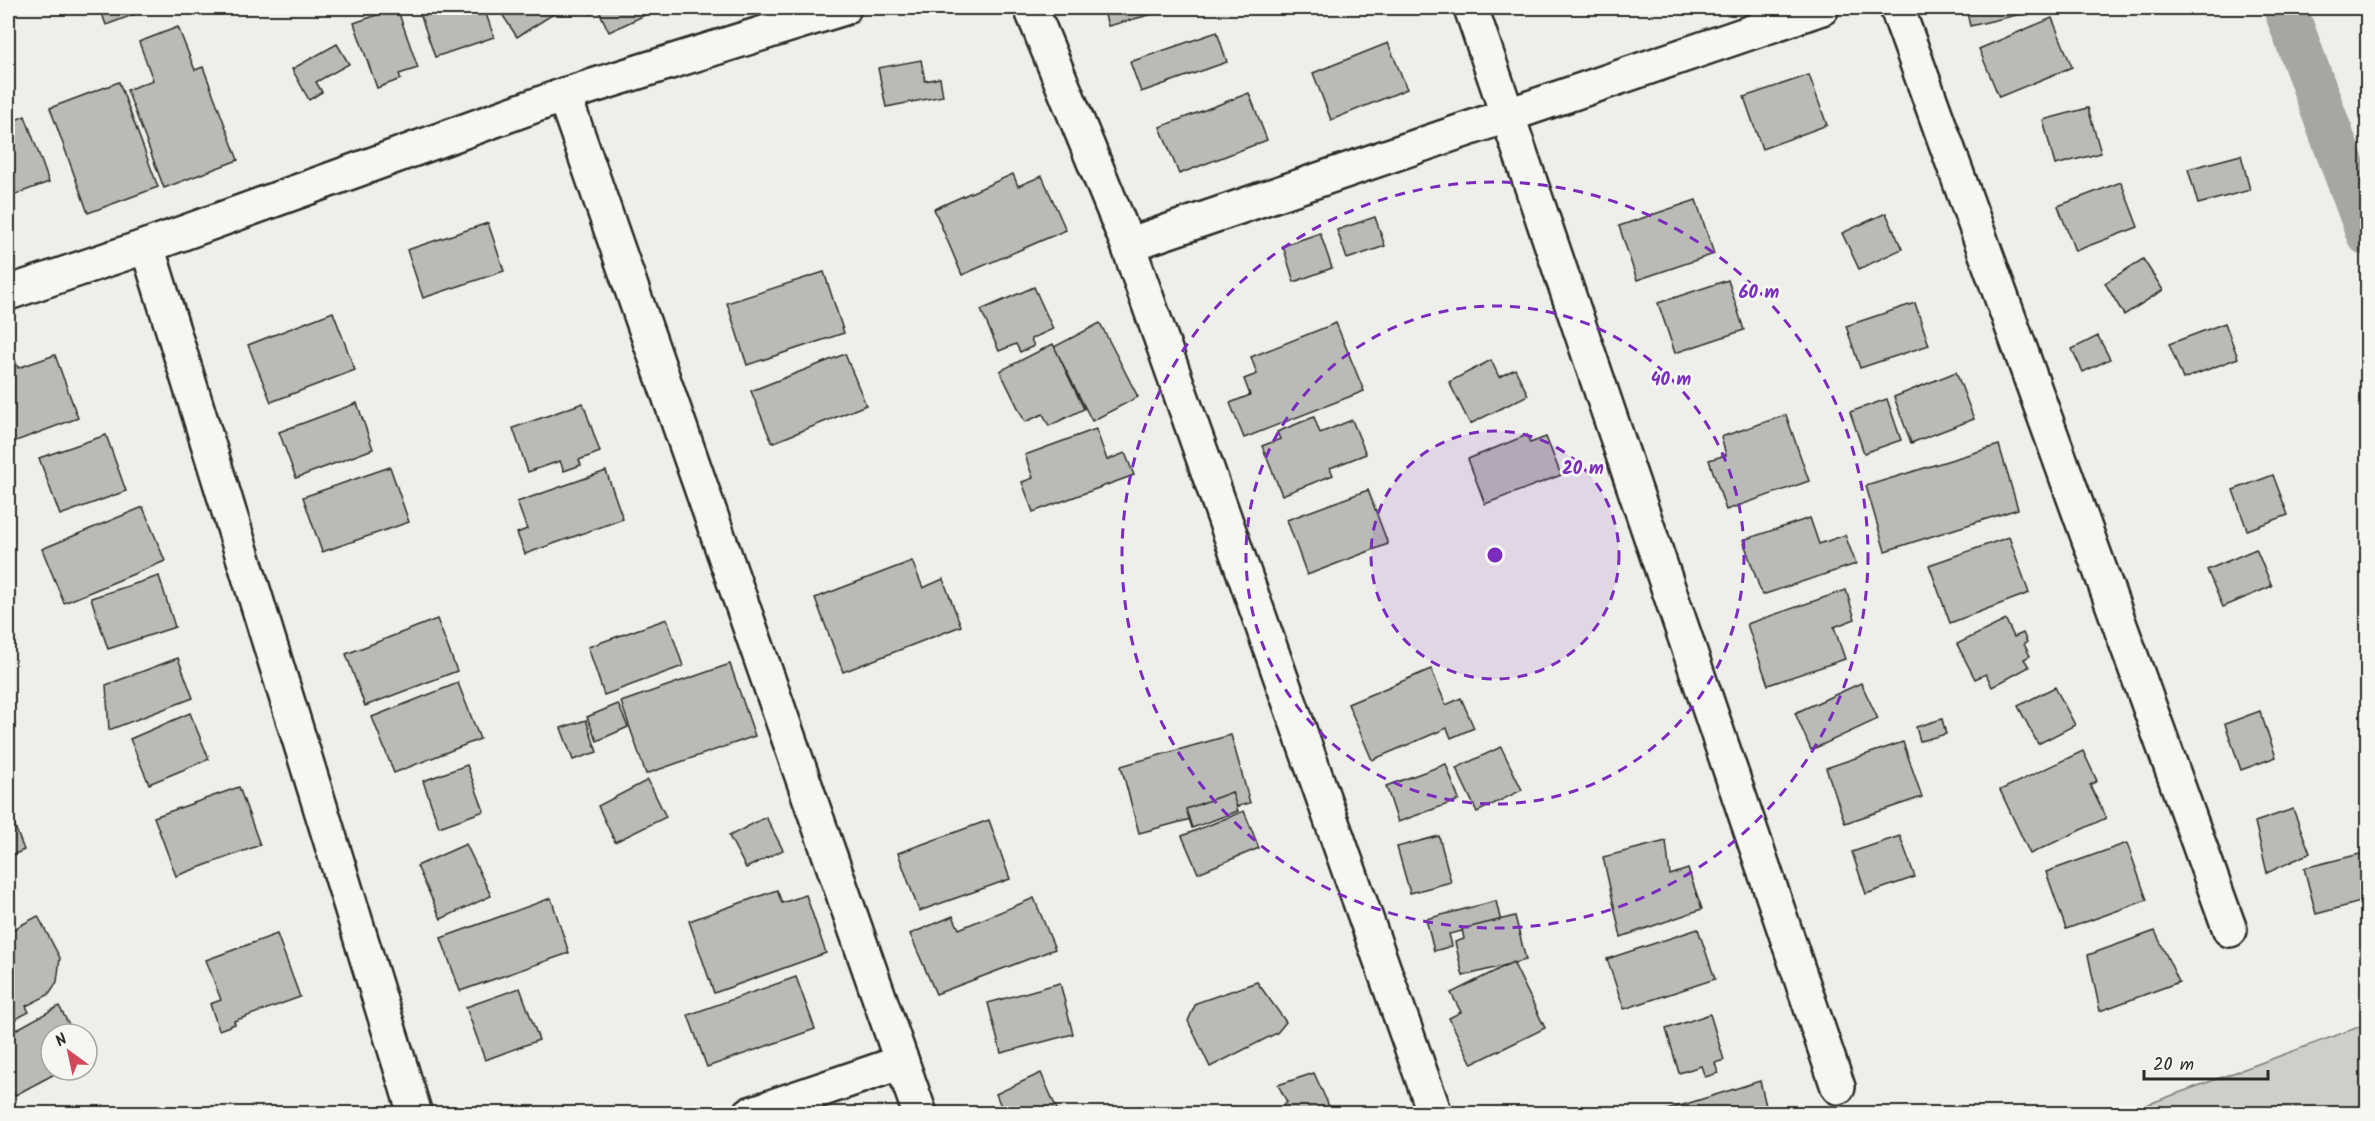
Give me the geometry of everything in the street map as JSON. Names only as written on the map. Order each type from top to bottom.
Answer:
[{"type":"street","points":[[8,292],[147,246],[564,95],[844,8]]},
{"type":"street","points":[[1032,8],[1128,245],[1435,1113]]},
{"type":"street","points":[[1471,8],[1509,114],[1838,1087]]},
{"type":"street","points":[[1128,245],[1822,8]]},
{"type":"street","points":[[1897,8],[2230,930]]},
{"type":"street","points":[[564,95],[920,1113]]},
{"type":"street","points":[[147,246],[415,1113]]},
{"type":"street","points":[[750,1113],[902,1062]]},
{"type":"shaded area","points":[[2367,1024],[2367,1113],[2124,1113]]},
{"type":"building","points":[[100,8],[151,8],[106,25]]},
{"type":"building","points":[[397,8],[418,68],[399,74],[401,79],[377,88],[354,23]]},
{"type":"building","points":[[418,8],[484,8],[494,37],[435,57]]},
{"type":"building","points":[[498,8],[563,8],[517,37]]},
{"type":"building","points":[[588,8],[647,8],[649,13],[609,32],[599,11],[591,14]]},
{"type":"building","points":[[1103,8],[1175,8],[1108,26]]},
{"type":"building","points":[[1966,8],[2046,8],[1970,26]]},
{"type":"building","points":[[2052,18],[2072,67],[1999,97],[1979,49]]},
{"type":"building","points":[[178,27],[195,70],[203,67],[238,160],[164,188],[127,90],[153,80],[139,42]]},
{"type":"building","points":[[1217,32],[1227,62],[1141,92],[1130,62]]},
{"type":"building","points":[[1388,43],[1407,89],[1331,120],[1313,73]]},
{"type":"building","points":[[337,44],[349,64],[316,82],[322,92],[309,100],[292,69]]},
{"type":"building","points":[[921,60],[925,81],[940,78],[943,96],[886,107],[878,68]]},
{"type":"building","points":[[1809,75],[1827,125],[1762,149],[1744,97]]},
{"type":"building","points":[[119,82],[158,187],[88,213],[50,108]]},
{"type":"building","points":[[1249,93],[1267,140],[1179,174],[1160,127]]},
{"type":"building","points":[[2088,108],[2101,153],[2055,165],[2043,120]]},
{"type":"building","points":[[25,116],[49,182],[8,197],[8,123]]},
{"type":"building","points":[[2241,155],[2250,190],[2198,204],[2188,169]]},
{"type":"building","points":[[1013,174],[1018,186],[1042,176],[1066,230],[962,275],[934,209]]},
{"type":"building","points":[[2121,182],[2138,227],[2075,251],[2058,206]]},
{"type":"building","points":[[1696,200],[1714,254],[1637,280],[1619,226]]},
{"type":"building","points":[[1886,213],[1902,249],[1859,269],[1842,233]]},
{"type":"building","points":[[1375,217],[1385,246],[1347,259],[1337,230]]},
{"type":"building","points":[[488,223],[504,271],[423,298],[407,250]]},
{"type":"building","points":[[1320,233],[1332,268],[1294,282],[1283,246]]},
{"type":"building","points":[[2143,259],[2163,290],[2124,315],[2105,283]]},
{"type":"building","points":[[824,272],[844,333],[747,365],[727,303]]},
{"type":"building","points":[[1728,280],[1744,330],[1675,353],[1658,303]]},
{"type":"building","points":[[1034,287],[1053,329],[1031,339],[1034,346],[1020,352],[1016,344],[999,351],[981,310]]},
{"type":"building","points":[[1915,303],[1929,345],[1860,368],[1846,326]]},
{"type":"building","points":[[333,312],[355,370],[271,402],[248,345]]},
{"type":"building","points":[[1100,323],[1138,397],[1092,421],[1054,347]]},
{"type":"building","points":[[1336,323],[1364,391],[1244,438],[1230,403],[1250,395],[1244,379],[1257,374],[1251,357]]},
{"type":"building","points":[[2225,323],[2238,358],[2183,379],[2169,344]]},
{"type":"building","points":[[2098,336],[2110,359],[2083,372],[2072,349]]},
{"type":"building","points":[[1053,344],[1084,409],[1049,426],[1043,414],[1025,422],[1000,371]]},
{"type":"building","points":[[845,354],[866,405],[772,443],[751,391]]},
{"type":"building","points":[[55,355],[78,418],[8,444],[8,363],[15,360],[18,368]]},
{"type":"building","points":[[1491,360],[1499,377],[1515,369],[1528,395],[1470,424],[1449,382]]},
{"type":"building","points":[[1956,372],[1974,419],[1911,443],[1894,397]]},
{"type":"building","points":[[1887,399],[1901,440],[1864,453],[1850,412]]},
{"type":"building","points":[[357,403],[373,449],[296,478],[279,432]]},
{"type":"building","points":[[583,403],[600,452],[579,460],[581,465],[564,471],[560,461],[528,472],[513,428]]},
{"type":"building","points":[[1786,415],[1809,481],[1726,510],[1709,460],[1726,455],[1721,437]]},
{"type":"building","points":[[1314,417],[1320,433],[1352,420],[1366,454],[1330,468],[1333,475],[1282,495],[1262,446],[1280,439],[1277,432]]},
{"type":"building","points":[[1096,429],[1107,460],[1125,453],[1134,475],[1033,512],[1022,482],[1033,478],[1025,455]]},
{"type":"building","points":[[106,435],[126,491],[60,515],[39,458]]},
{"type":"building","points":[[1527,435],[1530,443],[1546,437],[1561,475],[1485,504],[1468,459]]},
{"type":"building","points":[[1999,445],[2018,509],[1885,551],[1866,486]]},
{"type":"building","points":[[390,467],[409,522],[322,552],[303,497]]},
{"type":"building","points":[[606,471],[623,519],[525,554],[517,533],[527,529],[517,502]]},
{"type":"building","points":[[2273,475],[2288,515],[2247,530],[2233,490]]},
{"type":"building","points":[[1368,490],[1388,544],[1307,575],[1287,520]]},
{"type":"building","points":[[143,507],[165,561],[64,603],[42,549]]},
{"type":"building","points":[[1810,518],[1819,544],[1845,535],[1856,564],[1762,595],[1743,540]]},
{"type":"building","points":[[2009,537],[2029,593],[1950,623],[1929,565]]},
{"type":"building","points":[[2256,549],[2272,586],[2223,607],[2207,570]]},
{"type":"building","points":[[912,561],[923,588],[943,579],[961,626],[843,672],[815,598]]},
{"type":"building","points":[[159,576],[175,627],[108,649],[91,598]]},
{"type":"building","points":[[1846,590],[1855,619],[1834,627],[1845,659],[1768,685],[1747,624]]},
{"type":"building","points":[[437,619],[457,671],[365,706],[346,654]]},
{"type":"building","points":[[667,619],[683,666],[604,695],[588,647]]},
{"type":"building","points":[[2006,620],[2014,637],[2023,633],[2027,642],[2024,644],[2030,656],[2024,659],[2029,667],[1992,687],[1986,674],[1975,679],[1957,644]]},
{"type":"building","points":[[178,658],[193,698],[109,730],[106,685]]},
{"type":"building","points":[[730,664],[755,736],[646,774],[621,702]]},
{"type":"building","points":[[1431,669],[1446,705],[1461,698],[1474,728],[1451,738],[1447,728],[1372,760],[1348,704]]},
{"type":"building","points":[[458,683],[480,739],[394,773],[372,717]]},
{"type":"building","points":[[1861,683],[1878,719],[1811,750],[1795,713]]},
{"type":"building","points":[[2055,687],[2075,725],[2038,744],[2018,706]]},
{"type":"building","points":[[618,704],[628,727],[597,741],[587,717]]},
{"type":"building","points":[[2260,711],[2276,757],[2241,770],[2225,724]]},
{"type":"building","points":[[190,713],[209,759],[149,784],[130,739]]},
{"type":"building","points":[[1942,719],[1946,734],[1920,741],[1916,727]]},
{"type":"building","points":[[586,720],[597,752],[573,760],[561,728]]},
{"type":"building","points":[[1231,735],[1250,803],[1139,833],[1121,766]]},
{"type":"building","points":[[1903,742],[1922,797],[1845,823],[1826,768]]},
{"type":"building","points":[[1501,747],[1522,790],[1477,812],[1456,768]]},
{"type":"building","points":[[2083,751],[2097,781],[2090,785],[2106,818],[2030,854],[2000,790]]},
{"type":"building","points":[[1446,764],[1459,800],[1398,822],[1386,786]]},
{"type":"building","points":[[467,765],[484,811],[439,827],[423,781]]},
{"type":"building","points":[[648,780],[666,817],[615,842],[598,806]]},
{"type":"building","points":[[239,787],[260,845],[176,876],[154,817]]},
{"type":"building","points":[[1232,792],[1238,811],[1192,828],[1186,809]]},
{"type":"building","points":[[8,808],[24,850],[8,857]]},
{"type":"building","points":[[2293,809],[2310,853],[2267,873],[2255,822]]},
{"type":"building","points":[[1244,811],[1259,848],[1198,873],[1182,836]]},
{"type":"building","points":[[766,817],[783,850],[746,868],[729,836]]},
{"type":"building","points":[[989,820],[1010,879],[919,911],[898,853]]},
{"type":"building","points":[[1439,836],[1451,882],[1410,893],[1397,847]]},
{"type":"building","points":[[1900,836],[1915,877],[1866,894],[1852,852]]},
{"type":"building","points":[[1666,841],[1670,875],[1688,869],[1702,909],[1621,937],[1603,857]]},
{"type":"building","points":[[2127,843],[2147,900],[2066,929],[2046,872]]},
{"type":"building","points":[[466,844],[491,896],[441,919],[417,866]]},
{"type":"building","points":[[2368,852],[2368,900],[2316,914],[2304,868]]},
{"type":"building","points":[[777,890],[782,903],[806,895],[826,953],[714,993],[689,921]]},
{"type":"building","points":[[551,898],[569,953],[460,991],[441,938]]},
{"type":"building","points":[[1034,898],[1055,949],[936,994],[910,934],[953,916],[959,929]]},
{"type":"building","points":[[1496,901],[1501,922],[1449,934],[1452,946],[1434,951],[1426,919]]},
{"type":"building","points":[[38,916],[60,958],[57,982],[48,995],[26,1006],[29,1012],[8,1023],[8,956],[14,953],[8,940],[8,932]]},
{"type":"building","points":[[1515,916],[1526,960],[1463,976],[1455,942],[1464,939],[1462,929]]},
{"type":"building","points":[[1698,929],[1715,979],[1624,1009],[1607,959]]},
{"type":"building","points":[[2155,931],[2179,982],[2100,1011],[2088,955]]},
{"type":"building","points":[[277,934],[300,997],[234,1021],[235,1024],[219,1030],[210,1004],[221,1000],[206,960]]},
{"type":"building","points":[[1513,962],[1545,1028],[1472,1064],[1449,1018],[1461,1012],[1451,993]]},
{"type":"building","points":[[796,977],[815,1029],[707,1067],[688,1015]]},
{"type":"building","points":[[1257,982],[1286,1022],[1277,1033],[1210,1067],[1188,1021],[1196,1003]]},
{"type":"building","points":[[1060,983],[1073,1034],[1001,1053],[988,1003]]},
{"type":"building","points":[[520,988],[539,1040],[485,1060],[466,1007]]},
{"type":"building","points":[[59,1006],[68,1022],[39,1022],[40,1082],[8,1099],[8,1034]]},
{"type":"building","points":[[1710,1014],[1724,1060],[1715,1063],[1718,1073],[1705,1077],[1701,1066],[1679,1073],[1666,1029]]},
{"type":"building","points":[[1041,1073],[1059,1114],[1004,1114],[996,1094]]},
{"type":"building","points":[[1314,1073],[1329,1106],[1307,1114],[1284,1114],[1280,1108],[1287,1102],[1278,1085]]},
{"type":"building","points":[[1760,1081],[1768,1114],[1669,1114],[1667,1110]]},
{"type":"waterway","points":[[2285,8],[2368,234]]}]
